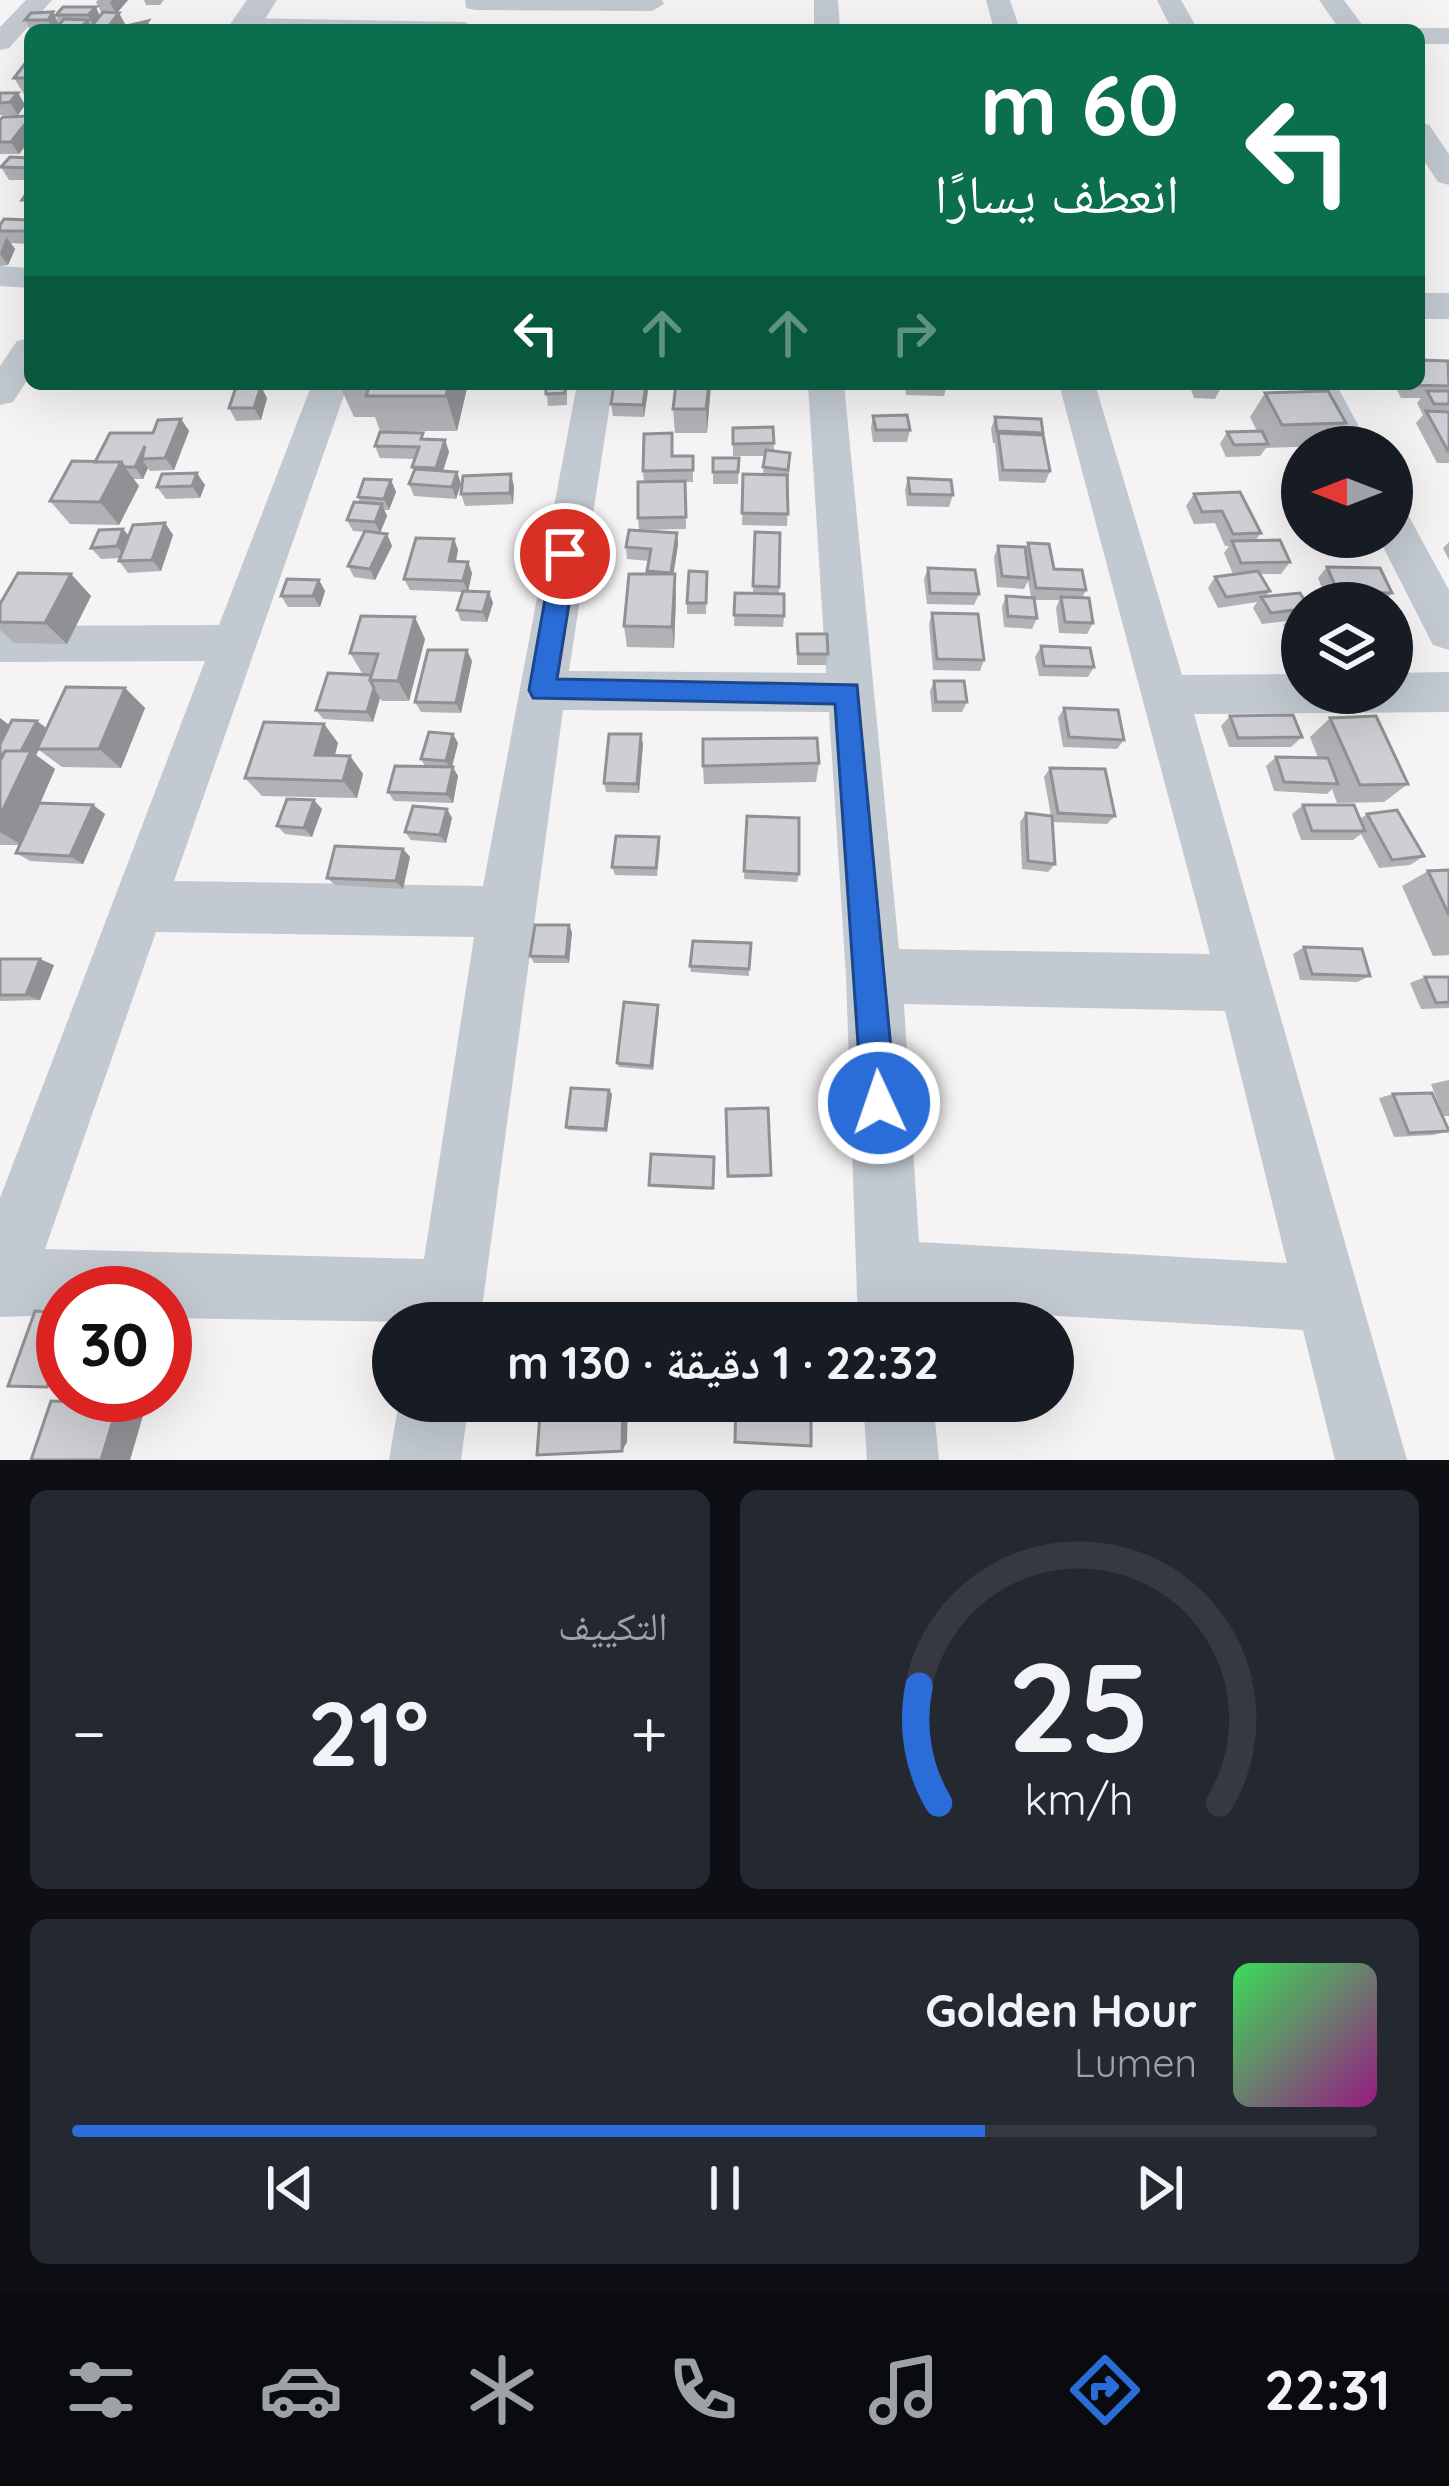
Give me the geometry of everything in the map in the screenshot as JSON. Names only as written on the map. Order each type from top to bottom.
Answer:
[{"type":"street","points":[[0,2],[39,1]]},
{"type":"street","points":[[0,42],[39,1]]},
{"type":"street","points":[[476,2],[650,11]]},
{"type":"street","points":[[250,19],[348,24]]},
{"type":"street","points":[[1425,139],[1449,176]]},
{"type":"street","points":[[0,393],[24,358]]},
{"type":"street","points":[[328,390],[1,1282],[372,1303]]},
{"type":"street","points":[[451,1302],[505,912],[594,390]]},
{"type":"street","points":[[826,390],[874,976],[889,1298],[1326,1298]]},
{"type":"street","points":[[1079,390],[1246,982],[1371,1460]]},
{"type":"street","points":[[1321,390],[1340,426]]},
{"type":"street","points":[[1410,558],[1449,632]]},
{"type":"street","points":[[0,644],[233,643]]},
{"type":"street","points":[[542,690],[848,693]]},
{"type":"street","points":[[1413,693],[1449,692]]},
{"type":"street","points":[[1165,695],[1281,694]]},
{"type":"street","points":[[142,906],[505,912]]},
{"type":"street","points":[[874,976],[1246,982]]},
{"type":"street","points":[[424,1460],[430,1422]]},
{"type":"street","points":[[899,1422],[902,1460]]},
{"type":"building","points":[[63,7],[96,7],[88,15],[56,15]]},
{"type":"building","points":[[53,12],[48,20],[25,20],[31,13]]},
{"type":"building","points":[[103,12],[119,13],[110,24],[93,24]]},
{"type":"building","points":[[64,19],[88,20],[84,24],[60,24]]},
{"type":"building","points":[[0,93],[18,93],[10,102],[0,103]]},
{"type":"building","points":[[24,116],[24,125],[11,142],[0,142],[3,117]]},
{"type":"building","points":[[10,157],[24,158],[24,168],[1,167]]},
{"type":"building","points":[[4,219],[24,220],[24,231],[0,231]]},
{"type":"building","points":[[1425,360],[1448,361],[1449,386],[1425,385]]},
{"type":"building","points":[[235,390],[260,390],[254,408],[229,408]]},
{"type":"building","points":[[368,390],[448,390],[446,396],[366,396]]},
{"type":"building","points":[[613,390],[645,390],[643,405],[611,404]]},
{"type":"building","points":[[675,390],[708,390],[706,409],[673,409]]},
{"type":"building","points":[[1328,391],[1346,423],[1282,425],[1265,393]]},
{"type":"building","points":[[1427,391],[1449,391],[1449,404],[1434,404]]},
{"type":"building","points":[[1426,411],[1449,412],[1449,451],[1448,451]]},
{"type":"building","points":[[907,415],[910,430],[876,430],[873,416]]},
{"type":"building","points":[[995,417],[1041,419],[1043,433],[997,431]]},
{"type":"building","points":[[181,419],[165,458],[142,459],[145,446],[135,467],[95,462],[110,433],[153,433],[158,420]]},
{"type":"building","points":[[773,427],[774,443],[733,444],[733,428]]},
{"type":"building","points":[[1262,431],[1268,444],[1234,445],[1227,432]]},
{"type":"building","points":[[380,432],[423,433],[421,439],[445,440],[436,468],[412,467],[419,447],[375,446]]},
{"type":"building","points":[[672,433],[672,456],[693,456],[693,470],[643,471],[644,434]]},
{"type":"building","points":[[998,433],[1043,435],[1050,471],[1003,470]]},
{"type":"building","points":[[766,450],[790,453],[788,470],[763,467]]},
{"type":"building","points":[[713,458],[739,458],[738,472],[713,472]]},
{"type":"building","points":[[72,461],[121,462],[100,502],[50,501]]},
{"type":"building","points":[[415,469],[457,472],[452,487],[409,484]]},
{"type":"building","points":[[197,473],[192,486],[157,487],[162,474]]},
{"type":"building","points":[[511,474],[510,493],[461,494],[463,476]]},
{"type":"building","points":[[743,474],[787,475],[788,514],[742,513]]},
{"type":"building","points":[[908,478],[951,480],[953,495],[910,494]]},
{"type":"building","points":[[364,479],[391,480],[384,499],[358,497]]},
{"type":"building","points":[[685,481],[686,517],[638,518],[638,482]]},
{"type":"building","points":[[1240,492],[1261,533],[1233,534],[1222,511],[1202,512],[1194,494]]},
{"type":"building","points":[[354,502],[382,504],[375,522],[347,520]]},
{"type":"building","points":[[165,523],[152,560],[119,561],[133,525]]},
{"type":"building","points":[[123,529],[117,546],[91,548],[99,530]]},
{"type":"building","points":[[629,530],[677,533],[671,573],[647,571],[651,549],[626,547]]},
{"type":"building","points":[[365,531],[387,534],[370,569],[348,566]]},
{"type":"building","points":[[755,532],[780,533],[779,587],[753,586]]},
{"type":"building","points":[[416,538],[454,539],[449,561],[468,562],[463,581],[404,579]]},
{"type":"building","points":[[1280,540],[1281,558],[1290,562],[1241,563],[1232,541]]},
{"type":"building","points":[[1028,543],[1049,544],[1054,569],[1082,570],[1086,590],[1036,588]]},
{"type":"building","points":[[998,546],[1025,547],[1029,578],[1002,576]]},
{"type":"building","points":[[1327,567],[1380,568],[1387,582],[1334,582]]},
{"type":"building","points":[[928,568],[975,570],[979,594],[930,593]]},
{"type":"building","points":[[689,571],[707,572],[706,603],[687,603]]},
{"type":"building","points":[[1258,571],[1270,591],[1226,597],[1215,577]]},
{"type":"building","points":[[18,573],[71,574],[45,623],[0,622],[0,604]]},
{"type":"building","points":[[629,574],[675,574],[672,627],[624,626]]},
{"type":"building","points":[[287,579],[319,580],[313,596],[281,596]]},
{"type":"building","points":[[463,591],[489,592],[483,612],[457,610]]},
{"type":"building","points":[[735,593],[784,594],[784,616],[734,615]]},
{"type":"building","points":[[1281,595],[1281,612],[1271,613],[1261,597]]},
{"type":"building","points":[[1006,596],[1034,598],[1037,618],[1008,616]]},
{"type":"building","points":[[1061,597],[1089,598],[1093,623],[1065,622]]},
{"type":"building","points":[[932,613],[978,614],[984,660],[937,659]]},
{"type":"building","points":[[361,616],[415,617],[398,681],[370,680],[378,654],[350,653]]},
{"type":"building","points":[[797,634],[827,634],[828,654],[798,654]]},
{"type":"building","points":[[1041,646],[1090,648],[1094,667],[1044,666]]},
{"type":"building","points":[[428,650],[467,650],[456,703],[415,702]]},
{"type":"building","points":[[328,673],[371,675],[374,688],[367,712],[316,710]]},
{"type":"building","points":[[934,681],[964,681],[967,702],[936,702]]},
{"type":"building","points":[[66,687],[125,688],[99,749],[37,749]]},
{"type":"building","points":[[1064,708],[1118,710],[1124,740],[1069,737]]},
{"type":"building","points":[[1293,715],[1302,737],[1238,738],[1230,716]]},
{"type":"building","points":[[1376,716],[1408,784],[1360,785],[1330,718]]},
{"type":"building","points":[[12,720],[37,721],[21,751],[5,751],[0,758],[0,744]]},
{"type":"building","points":[[264,722],[324,724],[315,755],[350,756],[343,781],[245,778]]},
{"type":"building","points":[[429,732],[453,734],[446,761],[421,759]]},
{"type":"building","points":[[609,734],[641,734],[637,784],[604,783]]},
{"type":"building","points":[[817,738],[819,763],[703,766],[703,739]]},
{"type":"building","points":[[5,751],[31,751],[0,816],[0,761]]},
{"type":"building","points":[[1276,757],[1328,758],[1338,784],[1284,782]]},
{"type":"building","points":[[395,766],[453,767],[447,794],[388,792]]},
{"type":"building","points":[[1050,768],[1105,769],[1115,816],[1058,813]]},
{"type":"building","points":[[287,799],[314,800],[304,828],[277,826]]},
{"type":"building","points":[[39,803],[93,805],[70,856],[16,853]]},
{"type":"building","points":[[1303,805],[1354,805],[1365,831],[1312,831]]},
{"type":"building","points":[[413,806],[447,809],[440,835],[405,832]]},
{"type":"building","points":[[1397,810],[1424,856],[1392,860],[1367,814]]},
{"type":"building","points":[[1026,813],[1052,816],[1055,864],[1028,861]]},
{"type":"building","points":[[747,816],[799,818],[799,874],[744,871]]},
{"type":"building","points":[[616,836],[659,837],[656,868],[612,867]]},
{"type":"building","points":[[335,846],[403,849],[396,881],[327,878]]},
{"type":"building","points":[[1449,870],[1449,915],[1428,871]]},
{"type":"building","points":[[535,925],[569,925],[566,957],[530,956]]},
{"type":"building","points":[[693,941],[751,943],[749,969],[690,966]]},
{"type":"building","points":[[1304,947],[1362,949],[1370,976],[1312,974]]},
{"type":"building","points":[[0,959],[40,959],[26,995],[0,995]]},
{"type":"building","points":[[1425,977],[1449,977],[1449,1002],[1436,1003]]},
{"type":"building","points":[[624,1002],[658,1005],[651,1066],[617,1063]]},
{"type":"building","points":[[571,1088],[609,1090],[605,1129],[566,1127]]},
{"type":"building","points":[[1432,1093],[1449,1131],[1409,1133],[1393,1094]]},
{"type":"building","points":[[768,1108],[771,1175],[728,1176],[726,1109]]},
{"type":"building","points":[[651,1154],[714,1157],[713,1188],[649,1185]]},
{"type":"building","points":[[35,1311],[36,1311],[36,1387],[8,1386]]},
{"type":"building","points":[[44,1422],[113,1422],[101,1460],[31,1460]]},
{"type":"building","points":[[539,1422],[623,1422],[622,1451],[537,1455]]},
{"type":"building","points":[[735,1422],[811,1422],[811,1446],[735,1442]]},
{"type":"route","points":[[565,554],[542,690],[848,693],[874,976],[879,1103]]}]
